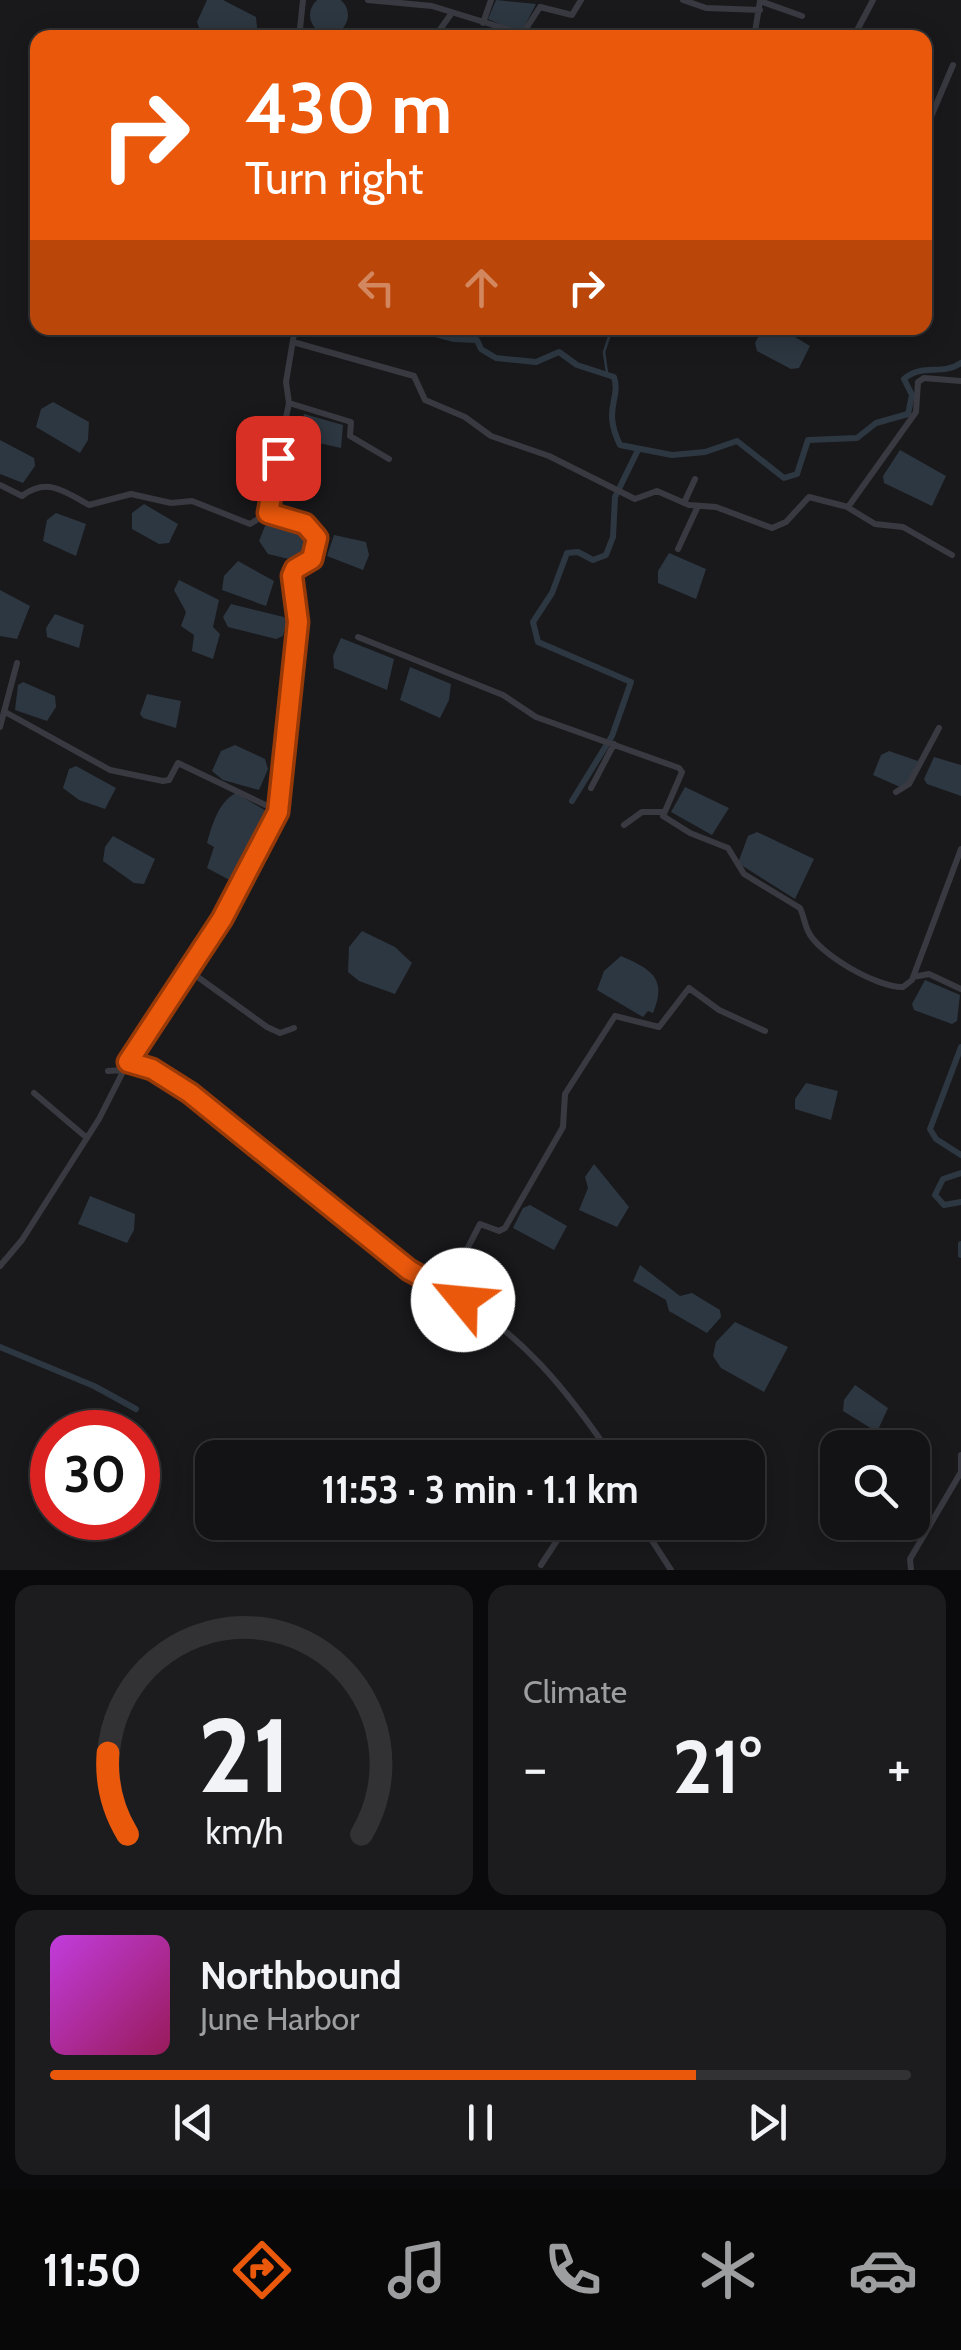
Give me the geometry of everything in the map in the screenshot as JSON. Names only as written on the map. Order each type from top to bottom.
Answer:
[{"type":"street","points":[[300,30],[304,0]]},
{"type":"street","points":[[368,0],[432,6],[505,30]]},
{"type":"street","points":[[483,22],[491,0]]},
{"type":"street","points":[[525,30],[540,7],[572,15],[581,0]]},
{"type":"street","points":[[684,0],[706,8],[760,10]]},
{"type":"street","points":[[858,30],[873,0]]},
{"type":"street","points":[[756,30],[760,1],[802,16]]},
{"type":"street","points":[[440,30],[451,14]]},
{"type":"street","points":[[932,114],[953,64]]},
{"type":"street","points":[[268,513],[289,403],[286,382],[294,335]]},
{"type":"street","points":[[293,342],[414,376],[425,400],[465,417],[492,436],[570,465],[622,494],[641,500],[650,491],[657,491],[684,503],[716,507],[772,528],[786,522],[809,497],[847,507],[875,524],[904,526],[952,555]]},
{"type":"street","points":[[847,507],[919,408],[918,382],[924,378],[961,381]]},
{"type":"street","points":[[289,403],[351,422],[354,440],[390,460]]},
{"type":"street","points":[[684,503],[694,480]]},
{"type":"street","points":[[0,484],[22,496],[36,485],[47,484],[89,505],[131,494],[171,503],[192,502],[247,524],[268,513],[305,524],[317,538],[312,559],[295,569],[292,576],[298,622],[278,812],[240,890],[123,1070],[87,1138],[16,1249],[0,1266]]},
{"type":"street","points":[[678,550],[698,506]]},
{"type":"street","points":[[358,637],[503,695],[536,717],[682,772],[662,812]]},
{"type":"street","points":[[0,727],[18,663]]},
{"type":"street","points":[[7,713],[110,770],[163,781],[169,780],[178,763],[278,812]]},
{"type":"street","points":[[896,792],[909,784],[939,728]]},
{"type":"street","points":[[591,788],[613,744]]},
{"type":"street","points":[[624,825],[642,812],[662,812],[690,833],[728,848],[737,868],[800,908],[808,933],[852,969],[893,987],[909,984],[961,849]]},
{"type":"street","points":[[188,970],[267,1027],[280,1033],[294,1028]]},
{"type":"street","points":[[912,977],[929,974],[961,989]]},
{"type":"street","points":[[448,1288],[480,1224],[499,1231],[505,1228],[562,1127],[564,1094],[615,1016],[659,1027],[689,988],[719,1010],[766,1031]]},
{"type":"street","points":[[128,1062],[152,1069],[190,1093],[409,1270],[448,1288],[528,1348],[598,1440]]},
{"type":"street","points":[[108,1071],[123,1070]]},
{"type":"street","points":[[34,1092],[87,1138]]},
{"type":"street","points":[[911,1570],[910,1560],[961,1471],[961,1455]]},
{"type":"street","points":[[541,1564],[557,1540]]},
{"type":"street","points":[[652,1540],[672,1570]]},
{"type":"shaded area","points":[[320,-1],[338,-1],[346,8],[346,22],[339,30],[319,30],[312,22],[312,8]]},
{"type":"shaded area","points":[[207,0],[223,0],[256,17],[257,30],[200,30],[197,22]]},
{"type":"shaded area","points":[[496,0],[536,4],[523,30],[488,19]]},
{"type":"shaded area","points":[[759,335],[792,335],[810,346],[799,368],[791,369],[757,351],[755,343]]},
{"type":"shaded area","points":[[53,402],[89,422],[88,440],[80,453],[36,427],[41,409]]},
{"type":"shaded area","points":[[304,414],[343,425],[341,448],[301,439]]},
{"type":"shaded area","points":[[0,440],[34,458],[35,466],[23,483],[0,474]]},
{"type":"shaded area","points":[[900,450],[946,476],[932,506],[884,483],[883,476]]},
{"type":"shaded area","points":[[144,504],[178,524],[169,543],[159,544],[132,529],[132,513]]},
{"type":"shaded area","points":[[56,513],[86,524],[76,556],[43,541],[47,520]]},
{"type":"shaded area","points":[[278,520],[297,527],[308,538],[306,548],[293,560],[268,554],[259,541],[265,526]]},
{"type":"shaded area","points":[[334,535],[366,542],[369,555],[363,570],[327,556]]},
{"type":"shaded area","points":[[669,553],[706,569],[696,599],[658,583],[658,571]]},
{"type":"shaded area","points":[[238,561],[274,581],[266,606],[222,590],[224,576]]},
{"type":"shaded area","points":[[179,580],[219,600],[213,627],[220,634],[213,659],[192,651],[194,635],[181,626],[186,612],[174,590]]},
{"type":"shaded area","points":[[0,590],[30,606],[17,639],[0,636]]},
{"type":"shaded area","points":[[231,604],[284,617],[287,621],[283,636],[276,639],[228,627],[223,617]]},
{"type":"shaded area","points":[[55,614],[84,625],[79,648],[47,637],[46,628]]},
{"type":"shaded area","points":[[341,638],[394,659],[387,690],[334,668],[333,656]]},
{"type":"shaded area","points":[[410,667],[451,684],[449,700],[440,718],[400,700]]},
{"type":"shaded area","points":[[23,682],[55,696],[56,707],[47,721],[15,710],[18,685]]},
{"type":"shaded area","points":[[147,694],[181,701],[176,728],[143,718],[140,714]]},
{"type":"shaded area","points":[[235,745],[265,759],[268,769],[259,790],[223,780],[212,771],[221,751]]},
{"type":"shaded area","points":[[889,751],[918,761],[907,783],[900,787],[873,775],[881,755]]},
{"type":"shaded area","points":[[934,757],[961,765],[961,796],[927,784],[924,779]]},
{"type":"shaded area","points":[[76,766],[116,788],[105,809],[79,800],[63,788],[69,769]]},
{"type":"shaded area","points":[[685,787],[729,808],[712,835],[671,812]]},
{"type":"shaded area","points":[[236,793],[268,812],[270,818],[237,884],[207,868],[214,847],[207,843],[214,821],[225,802]]},
{"type":"shaded area","points":[[757,832],[814,859],[795,899],[738,863],[748,836]]},
{"type":"shaded area","points":[[113,836],[155,859],[144,884],[134,883],[103,861],[105,847]]},
{"type":"shaded area","points":[[362,931],[395,947],[412,963],[395,994],[359,981],[348,972],[349,947]]},
{"type":"shaded area","points":[[621,956],[654,977],[658,992],[653,1013],[648,1011],[643,1017],[597,990],[604,971]]},
{"type":"shaded area","points":[[925,980],[960,995],[957,1021],[952,1024],[914,1010],[912,1004]]},
{"type":"shaded area","points":[[806,1083],[838,1091],[831,1120],[795,1109],[795,1099]]},
{"type":"shaded area","points":[[594,1164],[629,1207],[617,1227],[579,1210],[588,1188],[585,1177]]},
{"type":"shaded area","points":[[90,1196],[135,1214],[134,1230],[127,1243],[78,1224]]},
{"type":"shaded area","points":[[530,1205],[567,1226],[554,1250],[513,1228],[523,1208]]},
{"type":"shaded area","points":[[640,1265],[680,1296],[692,1293],[720,1310],[721,1317],[707,1333],[669,1311],[666,1300],[633,1281]]},
{"type":"shaded area","points":[[735,1322],[788,1347],[764,1392],[721,1368],[713,1356],[716,1342]]},
{"type":"shaded area","points":[[855,1385],[888,1408],[878,1430],[843,1411],[844,1400]]},
{"type":"waterway","points":[[439,335],[477,340],[481,349],[496,358],[536,362],[559,352],[577,365],[614,377],[612,422],[620,445],[672,455],[705,452],[737,441],[784,478],[797,474],[808,440],[857,438],[876,423],[908,414],[912,395],[904,379],[961,363]]},
{"type":"waterway","points":[[607,373],[604,352],[610,335]]},
{"type":"waterway","points":[[572,801],[612,736],[631,682],[538,642],[533,622],[552,593],[567,553],[578,552],[593,560],[606,555],[613,537],[615,497],[637,452]]},
{"type":"waterway","points":[[961,1047],[930,1129],[936,1139],[961,1155]]},
{"type":"waterway","points":[[961,1173],[943,1179],[935,1195],[944,1205],[961,1202]]},
{"type":"waterway","points":[[961,1244],[961,1255]]},
{"type":"waterway","points":[[0,1347],[94,1386],[136,1409]]},
{"type":"route","points":[[278,458],[268,513],[305,524],[317,538],[312,559],[295,569],[292,576],[298,622],[281,801],[240,890],[128,1062],[152,1069],[190,1093],[409,1270],[448,1288],[448,1292],[463,1300]]}]
